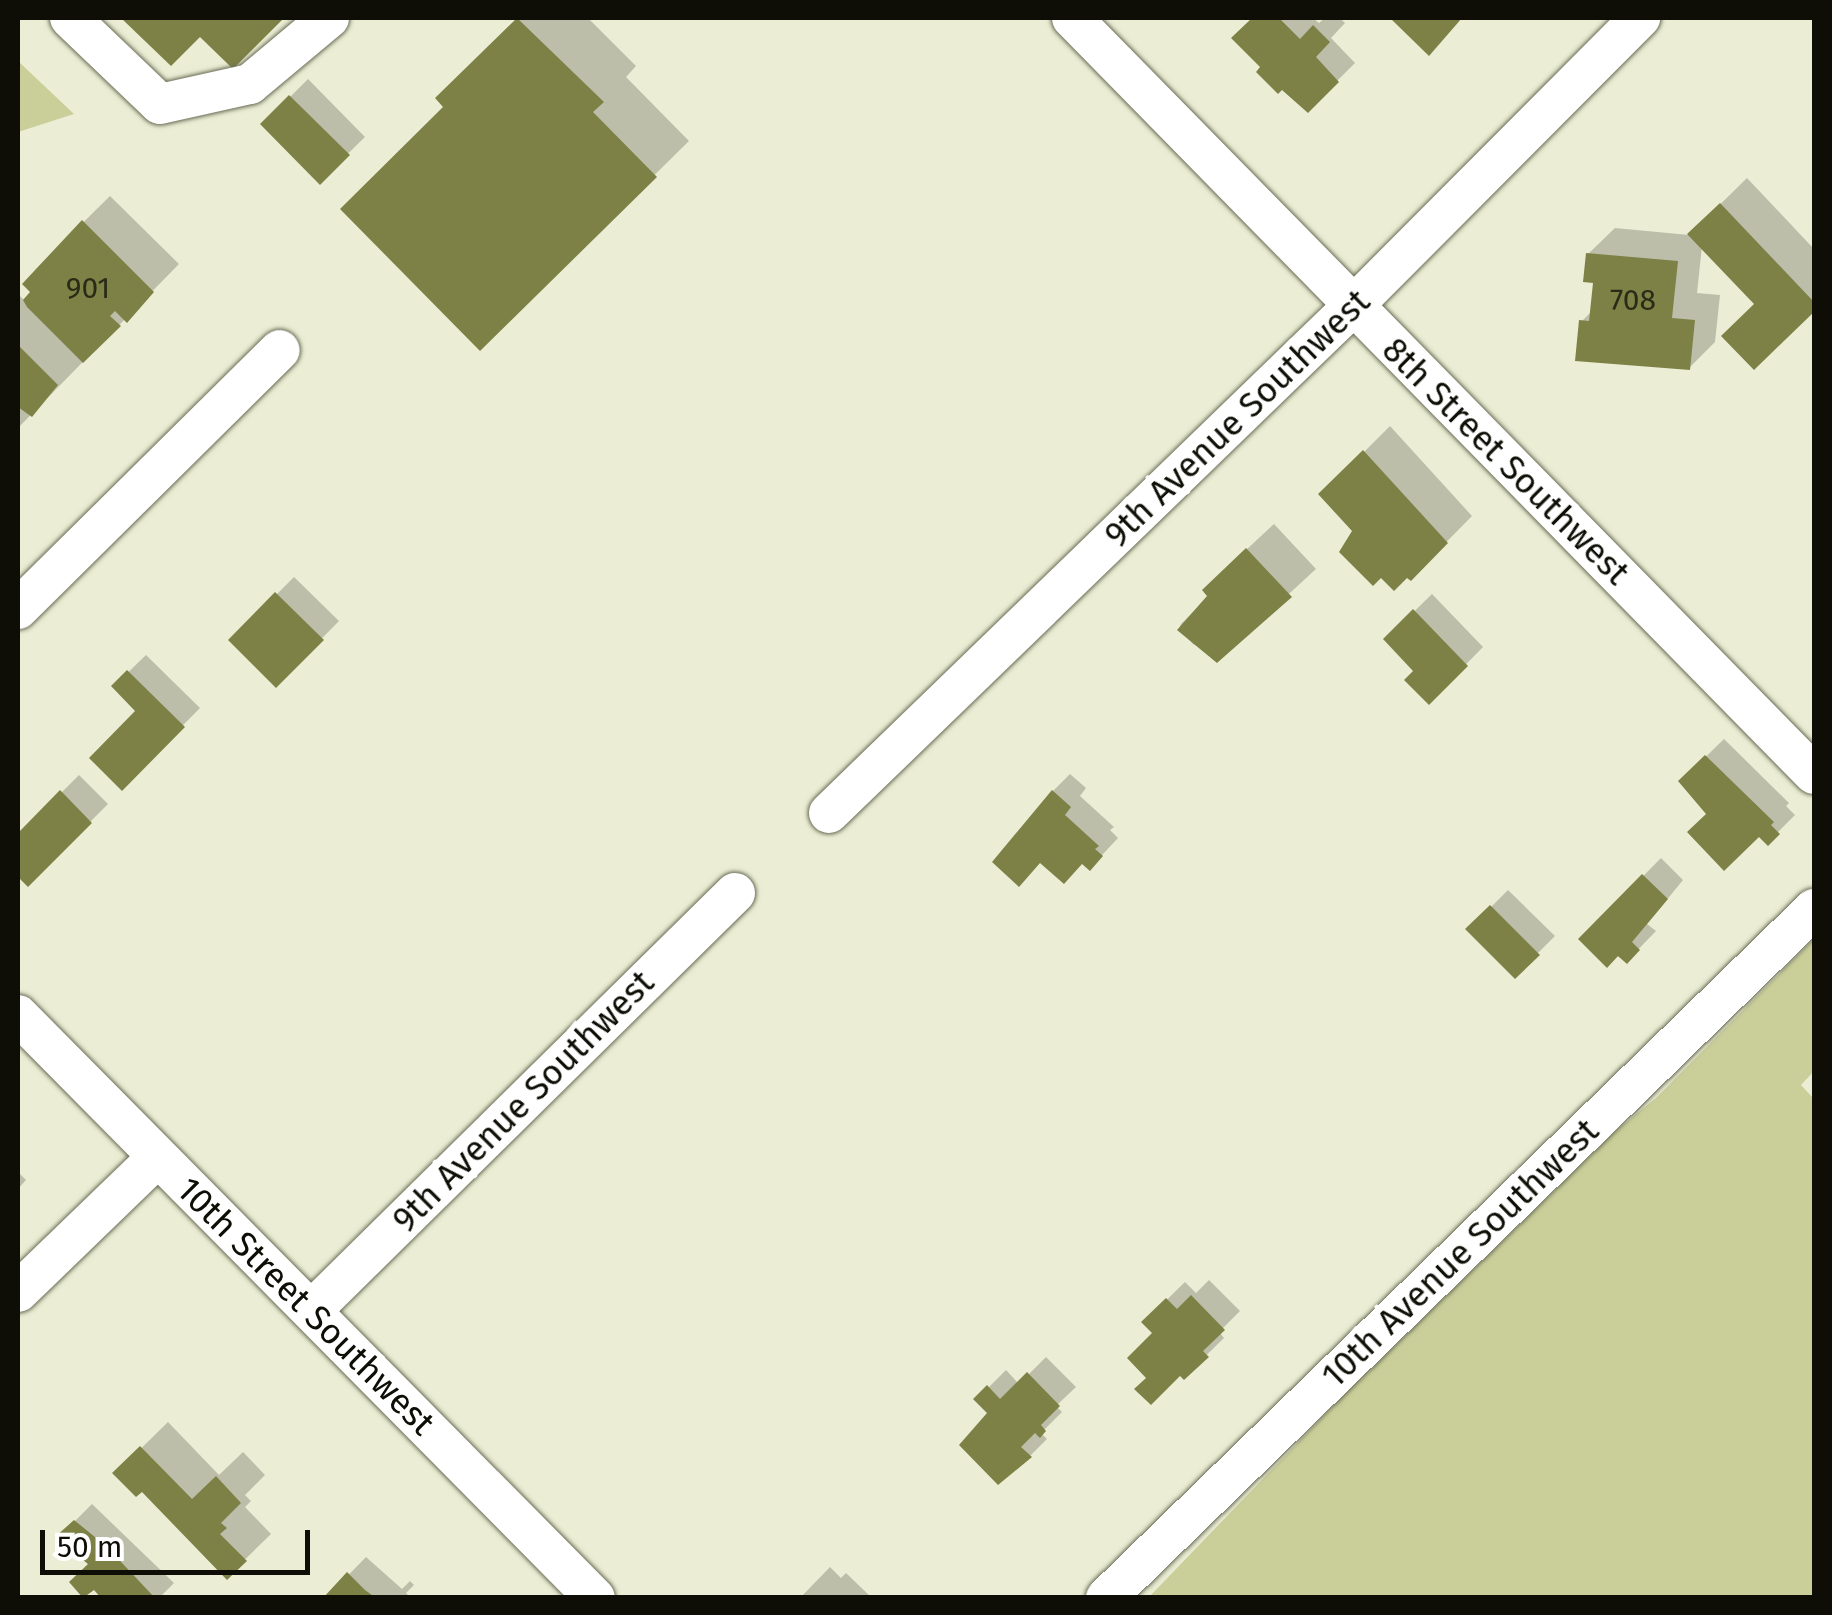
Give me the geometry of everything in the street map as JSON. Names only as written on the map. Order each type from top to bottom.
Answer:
[{"type":"street","points":[[70,18],[160,104],[250,84],[329,18]]},
{"type":"street","name":"8th Street Southwest","points":[[1072,18],[1814,774]]},
{"type":"street","name":"9th Avenue Southwest","points":[[829,813],[1353,306],[1640,18]]},
{"type":"street","points":[[18,610],[280,350]]},
{"type":"street","name":"9th Avenue Southwest","points":[[312,1310],[735,893]]},
{"type":"street","name":"10th Avenue Southwest","points":[[1106,1598],[1814,909]]},
{"type":"street","name":"10th Street Southwest","points":[[18,1015],[595,1598]]},
{"type":"street","points":[[18,1292],[157,1158]]},
{"type":"green space","points":[[18,61],[74,114],[18,132]]},
{"type":"green space","points":[[1814,939],[1814,1071],[1801,1085],[1814,1099],[1814,1597],[1149,1597],[1336,1403],[1618,1129],[1656,1098]]},
{"type":"building","points":[[121,18],[284,18],[233,69],[200,37],[171,66]]},
{"type":"building","points":[[517,18],[604,102],[593,112],[657,177],[480,351],[340,209],[443,107],[435,98]]},
{"type":"building","points":[[1252,18],[1279,18],[1300,39],[1313,25],[1330,42],[1316,57],[1339,82],[1308,113],[1282,90],[1278,94],[1256,72],[1260,67],[1231,38]]},
{"type":"building","points":[[1390,18],[1462,18],[1429,56]]},
{"type":"building","points":[[289,95],[350,155],[320,185],[260,124]]},
{"type":"building","points":[[1720,203],[1814,302],[1814,312],[1754,370],[1721,336],[1754,304],[1687,234]]},
{"type":"building","points":[[82,220],[154,292],[127,323],[115,311],[110,316],[121,326],[83,363],[27,307],[23,300],[30,292],[22,284]]},
{"type":"building","points":[[1586,253],[1678,261],[1672,318],[1695,320],[1690,370],[1575,361],[1579,320],[1589,321],[1593,283],[1583,282]]},
{"type":"building","points":[[18,345],[58,385],[32,417],[18,407]]},
{"type":"building","points":[[1363,450],[1448,543],[1411,581],[1407,578],[1394,591],[1381,578],[1373,586],[1339,552],[1352,531],[1318,494]]},
{"type":"building","points":[[1246,548],[1292,597],[1217,663],[1177,630],[1207,596],[1202,590]]},
{"type":"building","points":[[275,592],[324,640],[276,688],[228,640]]},
{"type":"building","points":[[1413,609],[1468,666],[1429,705],[1404,680],[1413,671],[1383,639]]},
{"type":"building","points":[[127,670],[185,727],[122,791],[89,758],[135,711],[111,686]]},
{"type":"building","points":[[1705,755],[1774,822],[1771,825],[1780,834],[1768,846],[1759,837],[1724,871],[1687,832],[1706,814],[1678,781]]},
{"type":"building","points":[[60,790],[92,823],[28,887],[18,877],[18,833]]},
{"type":"building","points":[[1052,790],[1071,807],[1065,815],[1099,846],[1095,849],[1103,856],[1090,871],[1082,864],[1064,884],[1040,863],[1019,887],[992,862]]},
{"type":"building","points":[[1642,874],[1668,899],[1632,942],[1640,950],[1627,964],[1618,956],[1607,968],[1578,939]]},
{"type":"building","points":[[1490,905],[1540,955],[1515,979],[1465,929]]},
{"type":"building","points":[[1191,1295],[1225,1330],[1203,1351],[1209,1357],[1184,1380],[1180,1376],[1151,1405],[1134,1389],[1146,1378],[1127,1358],[1152,1333],[1141,1322],[1166,1298],[1177,1309]]},
{"type":"building","points":[[1027,1372],[1060,1406],[1041,1425],[1046,1431],[1040,1438],[1035,1433],[1021,1447],[1032,1457],[998,1485],[959,1445],[987,1413],[973,1399],[987,1385],[1000,1399]]},
{"type":"building","points":[[140,1446],[192,1499],[216,1476],[241,1503],[221,1523],[227,1528],[220,1534],[247,1561],[227,1580],[142,1492],[136,1497],[112,1473]]},
{"type":"building","points":[[74,1520],[106,1546],[155,1598],[101,1598],[94,1590],[83,1598],[69,1582],[88,1564],[55,1537]]},
{"type":"building","points":[[347,1572],[365,1590],[376,1598],[323,1598]]}]
